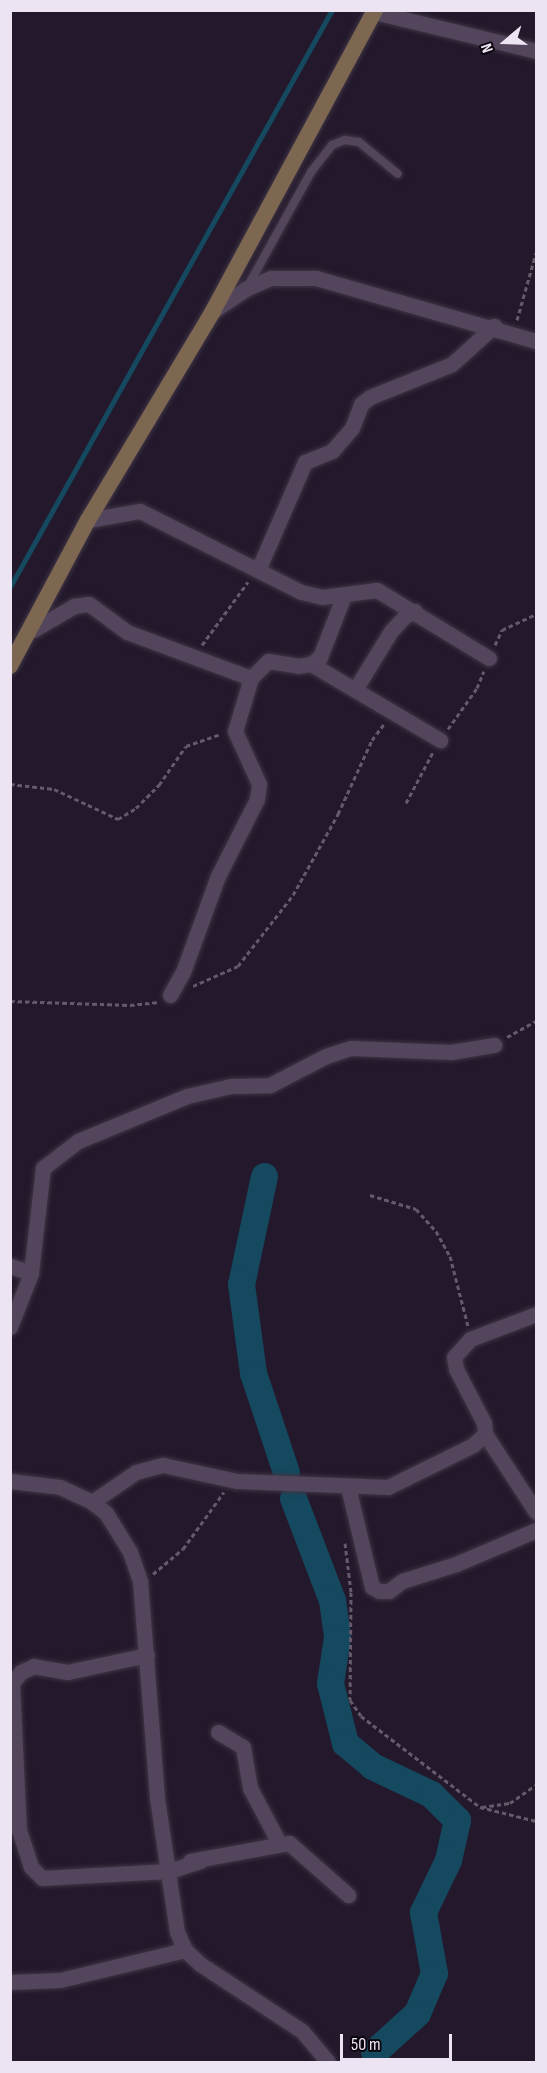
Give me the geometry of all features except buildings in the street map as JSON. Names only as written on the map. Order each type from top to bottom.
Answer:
[{"type":"main road","points":[[10,666],[33,630],[88,520],[213,311],[374,11]]},
{"type":"street","points":[[374,11],[537,51]]},
{"type":"street","points":[[213,311],[247,288],[271,278],[316,278],[494,326],[537,341]]},
{"type":"street","points":[[258,570],[305,462],[332,451],[351,428],[361,404],[452,364],[494,326]]},
{"type":"street","points":[[88,520],[140,511],[302,592],[322,597],[377,590],[415,610],[489,658]]},
{"type":"street","points":[[311,664],[320,657],[344,594]]},
{"type":"street","points":[[33,630],[74,606],[89,604],[127,633],[251,678]]},
{"type":"street","points":[[356,688],[391,631],[405,615],[415,610]]},
{"type":"street","points":[[170,995],[183,972],[218,876],[257,799],[259,784],[235,731],[251,678],[268,661],[311,664],[356,688],[440,740]]},
{"type":"street","points":[[10,1327],[30,1273],[43,1168],[78,1141],[187,1096],[231,1086],[270,1085],[326,1056],[351,1048],[451,1052],[494,1045]]},
{"type":"street","points":[[10,1266],[30,1273]]},
{"type":"street","points":[[537,1314],[470,1339],[459,1349],[453,1362],[484,1423],[485,1434],[537,1512]]},
{"type":"street","points":[[92,1502],[136,1472],[163,1465],[237,1480],[348,1487],[388,1487],[473,1445],[485,1434]]},
{"type":"street","points":[[10,1481],[60,1487],[92,1502],[106,1513],[130,1552],[140,1581],[157,1798],[177,1932],[185,1950],[200,1964],[302,2031],[328,2062]]},
{"type":"street","points":[[348,1487],[372,1587],[379,1592],[389,1591],[402,1581],[456,1564],[537,1530]]},
{"type":"street","points":[[147,1654],[67,1672],[34,1666],[21,1672],[12,1683],[19,1830],[31,1867],[42,1878],[200,1861],[279,1843],[289,1843],[302,1851],[348,1895]]},
{"type":"street","points":[[218,1732],[243,1747],[250,1788],[279,1843]]},
{"type":"street","points":[[10,1982],[60,1980],[185,1950]]},
{"type":"lane","points":[[247,288],[312,172],[332,145],[345,140],[360,142],[398,174]]},
{"type":"path","points":[[514,333],[537,253]]},
{"type":"path","points":[[193,658],[258,570]]},
{"type":"path","points":[[406,803],[440,740],[477,688],[502,630],[537,614]]},
{"type":"path","points":[[10,1001],[130,1005],[159,1001],[226,974],[249,953],[292,896],[338,814],[372,740],[395,713]]},
{"type":"path","points":[[10,784],[54,789],[118,819],[136,808],[159,785],[186,746],[199,739],[235,731]]},
{"type":"path","points":[[494,1045],[537,1021]]},
{"type":"path","points":[[370,1195],[416,1209],[436,1231],[450,1256],[470,1339]]},
{"type":"path","points":[[140,1581],[165,1567],[183,1549],[216,1499],[237,1480]]},
{"type":"path","points":[[344,1533],[351,1592],[350,1700],[360,1716],[480,1807],[537,1821]]},
{"type":"path","points":[[480,1807],[510,1803],[537,1785]]},
{"type":"waterway","points":[[10,587],[332,10]]},
{"type":"waterway","points":[[264,1176],[241,1284],[253,1373],[286,1472]]},
{"type":"waterway","points":[[293,1498],[332,1600],[337,1637],[330,1683],[345,1743],[372,1766],[431,1794],[457,1820],[448,1860],[423,1912],[434,1973],[417,2013],[374,2052]]}]
